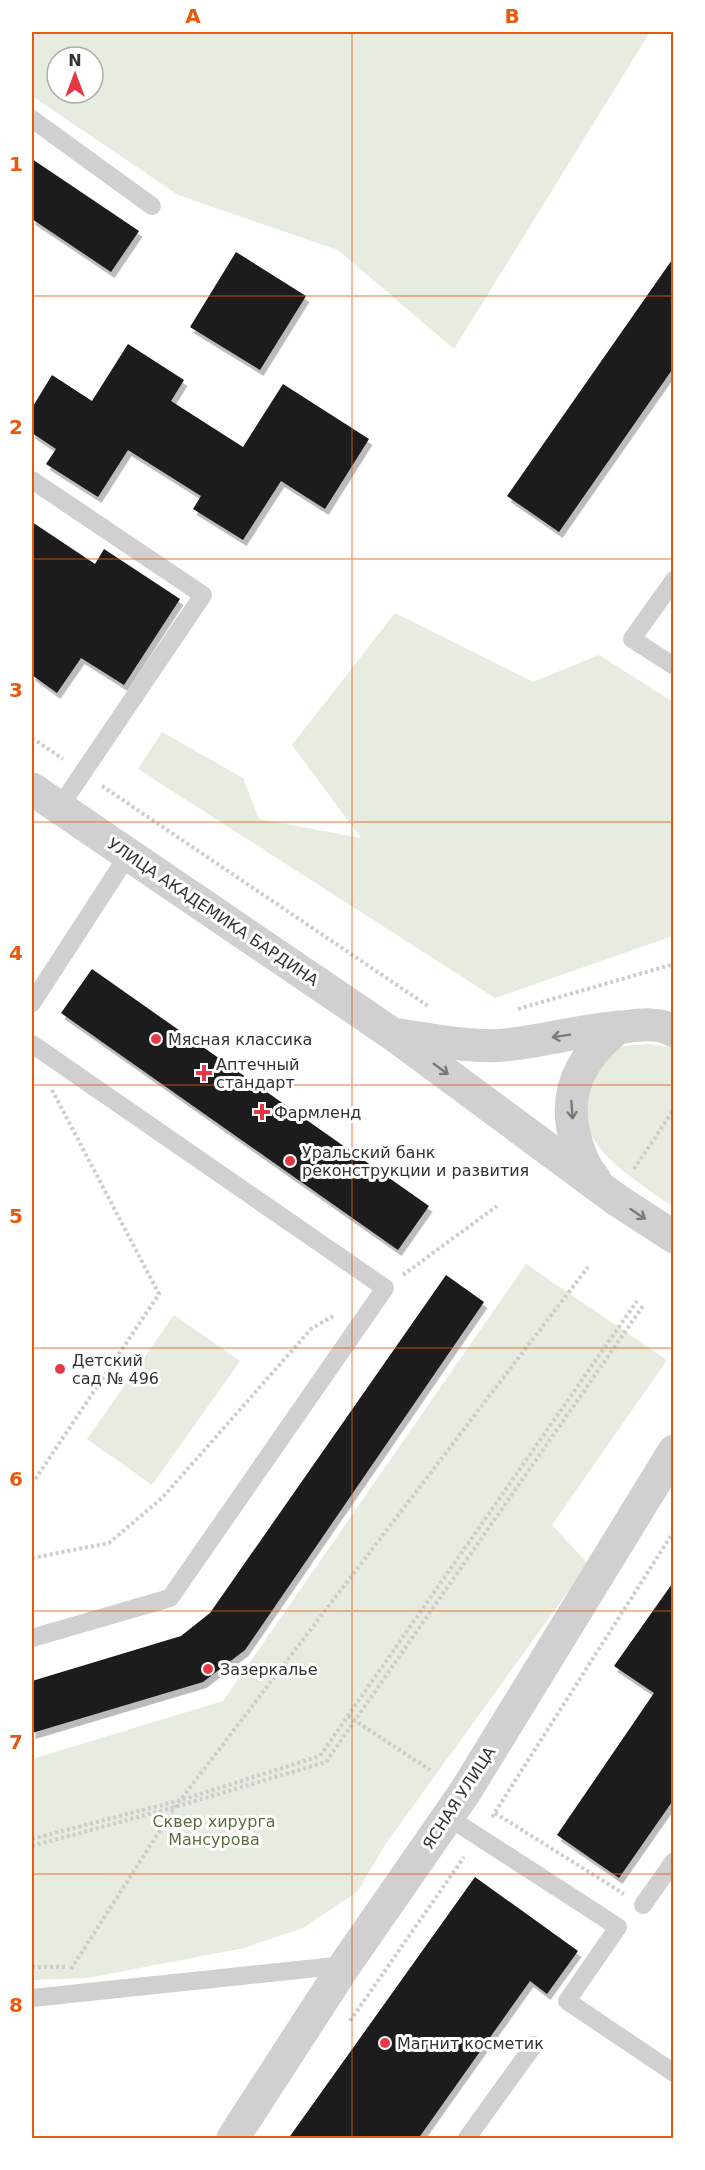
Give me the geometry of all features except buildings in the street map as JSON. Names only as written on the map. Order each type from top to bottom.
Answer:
[{"type":"street","name":"УЛИЦА АКАДЕМИКА БАРДИНА","points":[[32,789],[394,1035],[603,1189],[674,1238]]},
{"type":"street","name":"УЛИЦА АКАДЕМИКА БАРДИНА","points":[[394,1035],[468,1045],[504,1045],[619,1027],[650,1025],[672,1029]]},
{"type":"street","name":"УЛИЦА АКАДЕМИКА БАРДИНА","points":[[603,1189],[584,1167],[573,1133],[571,1097],[579,1074],[594,1048],[619,1027]]},
{"type":"street","name":"ЯСНАЯ УЛИЦА","points":[[233,2139],[345,1965],[448,1817],[674,1451]]},
{"type":"lane","points":[[32,119],[152,206]]},
{"type":"lane","points":[[32,480],[203,596],[59,808]]},
{"type":"lane","points":[[674,580],[632,639],[674,666]]},
{"type":"lane","points":[[32,1003],[128,855]]},
{"type":"lane","points":[[32,1044],[385,1288],[170,1598],[32,1638]]},
{"type":"lane","points":[[448,1817],[618,1927],[567,2001],[674,2073]]},
{"type":"lane","points":[[643,1905],[674,1861]]},
{"type":"lane","points":[[32,1998],[345,1965]]},
{"type":"lane","points":[[467,2139],[534,2045]]},
{"type":"path","points":[[32,738],[428,1006]]},
{"type":"path","points":[[508,1011],[674,964]]},
{"type":"path","points":[[32,1484],[159,1294],[48,1082]]},
{"type":"path","points":[[633,1169],[674,1109]]},
{"type":"path","points":[[385,1288],[497,1206]]},
{"type":"path","points":[[51,1997],[180,1800],[588,1267]]},
{"type":"path","points":[[32,1839],[180,1800],[320,1755],[637,1301]]},
{"type":"path","points":[[32,1846],[326,1762],[643,1306]]},
{"type":"path","points":[[32,1558],[109,1543],[162,1498],[311,1329],[339,1314]]},
{"type":"path","points":[[347,2026],[495,1812],[674,1531]]},
{"type":"path","points":[[348,1716],[430,1770]]},
{"type":"path","points":[[495,1812],[643,1905]]},
{"type":"path","points":[[32,1967],[72,1967]]},
{"type":"green space","points":[[32,32],[650,32],[454,349],[338,250],[178,195],[45,105],[105,105],[105,45],[45,45],[45,105],[32,96]]},
{"type":"green space","points":[[395,613],[533,682],[599,655],[673,702],[673,936],[495,998],[138,769],[162,732],[243,778],[259,819],[361,838],[292,745]]},
{"type":"green space","points":[[650,1044],[673,1048],[673,1207],[609,1158],[590,1133],[586,1120],[586,1082],[620,1046]]},
{"type":"green space","name":"Сквер хирурга Мансурова","points":[[526,1264],[667,1360],[552,1525],[588,1564],[385,1845],[357,1892],[303,1928],[244,1948],[88,1978],[32,1980],[32,1759],[223,1701]]},
{"type":"green space","points":[[174,1315],[240,1361],[152,1485],[87,1439]]},
{"type":"place","name":"Мясная классика","points":[[156,1039]]},
{"type":"place","name":"Аптечный стандарт","points":[[204,1073]]},
{"type":"place","name":"Фармленд","points":[[262,1112]]},
{"type":"place","name":"Уральский банк реконструкции и развития","points":[[290,1161]]},
{"type":"place","name":"Детский сад № 496","points":[[60,1369]]},
{"type":"place","name":"Зазеркалье","points":[[208,1669]]},
{"type":"place","name":"Магнит косметик","points":[[385,2043]]}]
